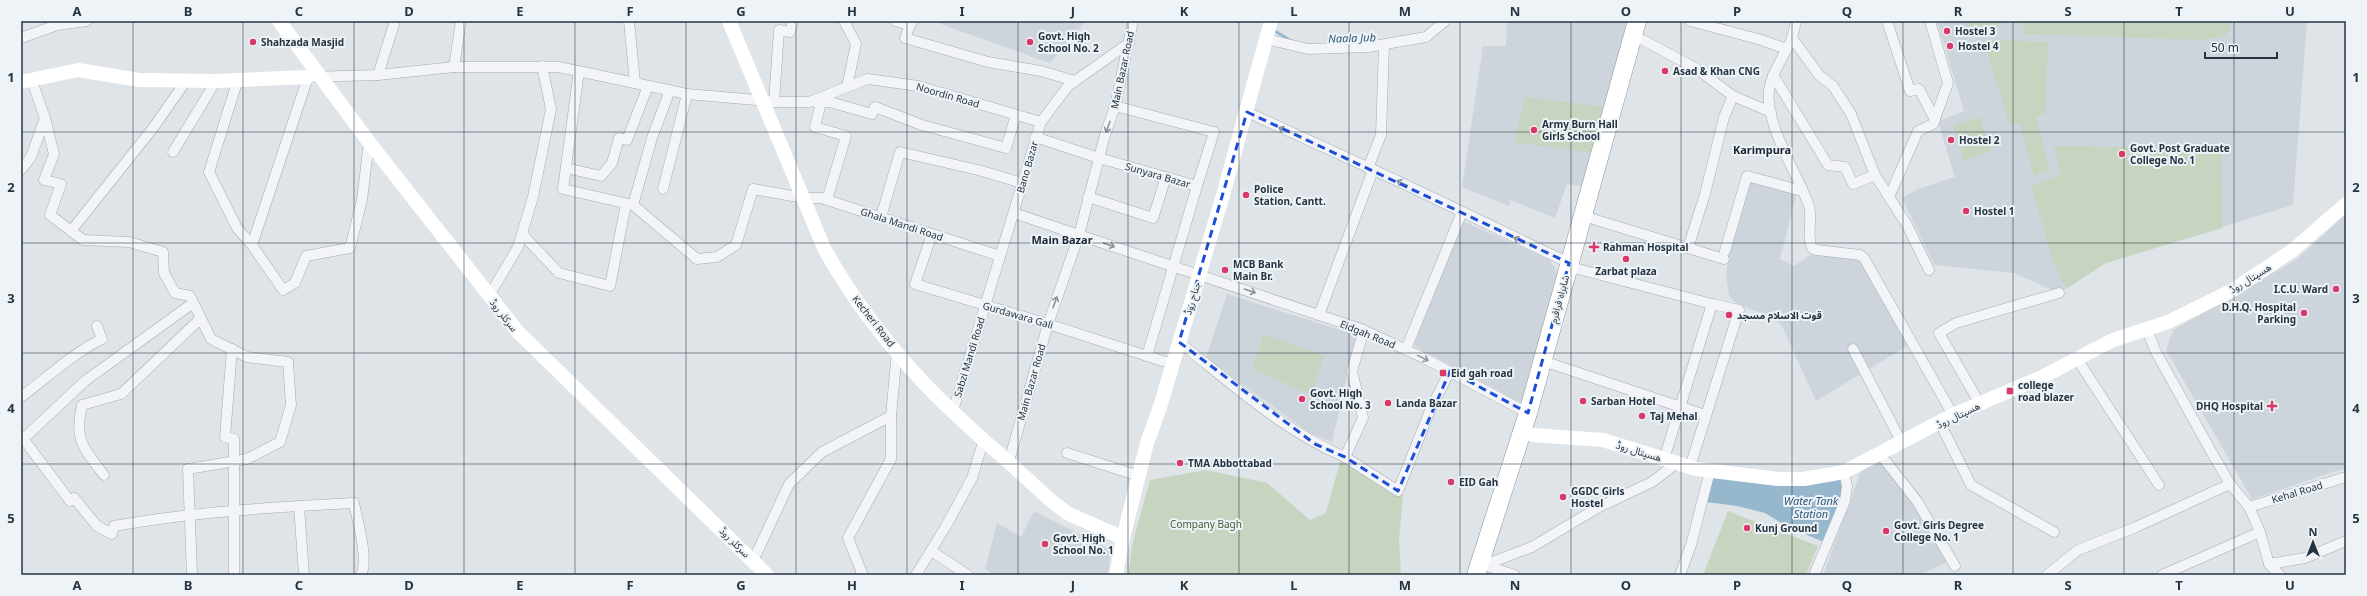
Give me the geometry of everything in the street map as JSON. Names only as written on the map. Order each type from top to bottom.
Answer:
[{"type":"highway","name":"شاہراہ قراقرم","points":[[1486,570],[1528,413],[1573,266],[1637,21]]},
{"type":"highway","name":"شاہراہ قراقرم","points":[[1486,570],[1532,435],[1552,364],[1573,266],[1593,219],[1648,21]]},
{"type":"main road","name":"سرکلر روڈ","points":[[279,21],[314,77],[369,142],[518,332],[548,363],[767,575]]},
{"type":"main road","name":"Kecheri Road","points":[[729,21],[768,101],[824,248],[839,276],[921,380],[953,411],[1067,513],[1123,538]]},
{"type":"main road","name":"جناح روڈ","points":[[1116,575],[1123,538],[1139,476],[1247,112],[1268,27]]},
{"type":"main road","points":[[26,81],[78,70],[139,80],[216,81],[314,77]]},
{"type":"main road","name":"ھسپتال روڈ","points":[[1532,435],[1546,438],[1603,440],[1677,463],[1710,471],[1778,479],[1804,478],[1844,472],[1953,415],[2042,378],[2113,340],[2168,322],[2233,290],[2293,250],[2346,204]]},
{"type":"street","points":[[21,38],[57,25],[86,21]]},
{"type":"street","points":[[378,76],[395,21]]},
{"type":"street","points":[[454,66],[461,21]]},
{"type":"street","points":[[628,21],[634,83]]},
{"type":"street","points":[[768,101],[779,30],[790,32],[793,21]]},
{"type":"street","points":[[844,21],[856,44],[847,87]]},
{"type":"street","points":[[894,21],[911,23],[905,38],[988,62],[1041,71],[1075,81]]},
{"type":"street","name":"Main Bazar Road","points":[[1009,461],[1048,324],[1079,235],[1099,158],[1116,106],[1132,21]]},
{"type":"street","points":[[1268,27],[1308,49],[1368,48],[1426,37],[1445,21]]},
{"type":"street","points":[[1690,21],[1758,38],[1787,49]]},
{"type":"street","points":[[1796,21],[1792,38],[1774,75],[1768,99],[1778,135],[1809,207],[1810,242],[1812,248],[1823,252],[1860,255],[1864,258],[1953,415]]},
{"type":"street","points":[[1887,21],[1910,91],[1919,89],[1935,120]]},
{"type":"street","points":[[1889,197],[1918,131],[1933,124],[1948,83],[1930,21]]},
{"type":"street","points":[[1792,38],[1818,75],[1833,86],[1851,114],[1875,175],[1907,225],[1929,270]]},
{"type":"street","points":[[1643,40],[1697,69],[1733,96],[1771,112]]},
{"type":"street","name":"Bano Bazar","points":[[1014,213],[1041,122],[1068,86],[1128,43]]},
{"type":"street","points":[[1319,315],[1381,135],[1384,45]]},
{"type":"street","name":"Noordin Road","points":[[314,77],[378,76],[420,69],[454,66],[542,66],[687,94],[768,101],[809,102],[868,79],[918,86],[1041,122]]},
{"type":"street","points":[[489,296],[518,247],[533,197],[551,109],[542,66]]},
{"type":"street","points":[[579,72],[563,189],[629,204]]},
{"type":"street","points":[[1774,75],[1828,165],[1845,167],[1853,184],[1875,175]]},
{"type":"street","points":[[252,245],[314,77]]},
{"type":"street","points":[[238,79],[209,172],[237,228],[252,245],[283,290],[295,283],[306,256],[350,248],[362,200],[369,142]]},
{"type":"street","points":[[26,81],[45,118],[54,154],[44,180],[61,184],[50,215],[83,240],[129,242],[163,252],[164,273],[175,293],[190,296],[211,339],[247,357],[288,362],[292,405],[280,442],[247,459],[188,469],[192,575]]},
{"type":"street","points":[[72,231],[137,149],[186,81]]},
{"type":"street","points":[[173,152],[216,81]]},
{"type":"street","points":[[566,168],[601,176],[612,163],[619,138],[627,140],[648,86]]},
{"type":"street","points":[[522,234],[559,273],[610,286],[629,204],[670,90]]},
{"type":"street","points":[[663,189],[687,94]]},
{"type":"street","points":[[1688,248],[1705,194],[1724,117],[1733,96]]},
{"type":"street","points":[[809,102],[830,102],[872,114],[875,107],[922,125],[1006,148],[1016,115]]},
{"type":"street","points":[[821,102],[815,127],[846,136],[827,200]]},
{"type":"street","name":"Sunyara Bazar","points":[[1036,137],[1099,158],[1197,186],[1214,132],[1116,106]]},
{"type":"street","points":[[1247,112],[1462,212],[1573,266],[1739,310],[1705,415],[1677,463],[1652,482],[1598,507],[1532,547],[1486,570]]},
{"type":"street","points":[[21,170],[31,157],[45,118]]},
{"type":"street","points":[[881,217],[900,152],[978,170],[1022,183]]},
{"type":"street","points":[[1593,219],[1688,248],[1724,255],[1747,176],[1798,190],[1802,188]]},
{"type":"street","points":[[1088,197],[1153,218],[1166,177]]},
{"type":"street","points":[[1147,356],[1197,186]]},
{"type":"street","name":"Ghala Mandi Road","points":[[629,204],[697,260],[717,257],[736,245],[753,189],[804,198],[827,200],[1000,256]]},
{"type":"street","points":[[1406,350],[1462,212]]},
{"type":"street","points":[[1014,213],[1173,267],[1200,274]]},
{"type":"street","name":"Sabzi Mandi Road","points":[[953,411],[1014,213]]},
{"type":"street","name":"Gurdawara Gali","points":[[932,234],[915,284],[1048,324],[1172,364]]},
{"type":"street","name":"Eidgah Road","points":[[1200,274],[1364,330],[1450,371],[1528,413]]},
{"type":"street","points":[[1980,404],[1939,333],[1956,323],[2059,293]]},
{"type":"street","points":[[193,303],[85,381],[22,439],[70,501],[74,498],[97,526],[112,534],[114,526],[235,510],[354,502],[361,534],[363,570],[361,575]]},
{"type":"street","points":[[1677,463],[1681,407],[1712,304]]},
{"type":"street","points":[[104,475],[83,449],[77,425],[82,405],[121,394],[201,318]]},
{"type":"street","points":[[21,397],[64,365],[81,349],[102,339],[97,326]]},
{"type":"street","points":[[1345,457],[1363,418],[1352,371],[1364,330]]},
{"type":"street","points":[[2147,330],[2156,352],[2230,484],[2249,507],[2260,532],[2269,564],[2280,575]]},
{"type":"street","points":[[1179,342],[1259,404],[1315,444],[1345,457],[1398,492],[1431,408],[1450,371]]},
{"type":"street","points":[[1853,349],[1902,443]]},
{"type":"street","points":[[232,350],[225,437],[234,439],[234,575]]},
{"type":"street","points":[[860,575],[862,573],[848,538],[891,459],[891,416],[897,351]]},
{"type":"street","points":[[2078,359],[2159,485]]},
{"type":"street","points":[[1552,364],[1705,415]]},
{"type":"street","points":[[753,561],[789,484],[822,452],[891,416]]},
{"type":"street","points":[[1940,423],[1971,485],[2054,532]]},
{"type":"street","points":[[916,575],[972,478],[984,439]]},
{"type":"street","points":[[1067,453],[1139,476]]},
{"type":"street","points":[[1880,454],[1917,501],[1955,566]]},
{"type":"street","points":[[1680,575],[1691,545],[1710,471]]},
{"type":"street","points":[[1814,575],[1845,501],[1847,486],[1844,472]]},
{"type":"street","name":"Kehal Road","points":[[2249,507],[2346,477]]},
{"type":"street","points":[[2047,575],[2078,550],[2136,527],[2230,484]]},
{"type":"street","points":[[299,506],[304,575]]},
{"type":"street","points":[[2162,575],[2260,532]]},
{"type":"street","points":[[2269,564],[2304,558],[2346,541]]},
{"type":"street","points":[[931,551],[968,575]]},
{"type":"street","points":[[1486,570],[1515,575]]},
{"type":"highlighted area","points":[[1247,112],[1569,263],[1528,413],[1450,371],[1398,491],[1345,457],[1315,444],[1179,342]]},
{"type":"shaded area","name":"Govt. High School No. 2","points":[[932,21],[1086,21],[1050,63]]},
{"type":"shaded area","name":"Army Burn Hall Girls School","points":[[1507,21],[1620,21],[1628,23],[1583,187],[1567,184],[1555,218],[1511,200],[1509,206],[1462,187],[1483,46],[1506,46]]},
{"type":"shaded area","name":"Govt. Post Graduate College No. 1","points":[[1937,21],[2307,21],[2293,205],[2106,263],[2059,293],[2014,273],[1934,265],[1902,198],[1918,189],[1955,177],[1938,121],[1964,111]]},
{"type":"shaded area","points":[[1749,178],[1797,193],[1780,259],[1794,266],[1813,253],[1858,259],[1867,267],[1915,341],[1816,401],[1782,326],[1772,317],[1737,304],[1729,295],[1726,275],[1728,260]]},
{"type":"shaded area","name":"DHQ Hospital","points":[[2346,214],[2346,468],[2252,499],[2166,350],[2173,330],[2296,260]]},
{"type":"shaded area","points":[[1456,218],[1550,260],[1559,276],[1522,403],[1409,343]]},
{"type":"shaded area","name":"Govt. High School No. 3","points":[[1227,294],[1356,335],[1332,442],[1310,433],[1206,358]]},
{"type":"shaded area","name":"Govt. Girls Degree College No. 1","points":[[1881,458],[1916,502],[1951,560],[1919,575],[1823,575],[1863,466]]},
{"type":"shaded area","name":"Govt. High School No. 1","points":[[1034,511],[1111,550],[1108,575],[995,575],[985,569],[997,523],[1021,537]]},
{"type":"green space","points":[[1967,21],[2001,21],[2001,25],[1968,26]]},
{"type":"green space","points":[[2024,21],[2232,21],[2230,29],[2225,36],[2201,40],[2024,34]]},
{"type":"green space","points":[[1992,40],[2048,42],[2045,113],[2036,117],[2050,170],[2034,176],[2020,123],[2010,126],[1986,48]]},
{"type":"green space","points":[[1526,97],[1605,107],[1592,153],[1514,142]]},
{"type":"green space","points":[[1980,117],[1991,151],[1964,161],[1953,125]]},
{"type":"green space","points":[[2054,146],[2221,149],[2222,228],[2106,263],[2066,289],[2053,260],[2031,187],[2061,174]]},
{"type":"green space","points":[[1264,334],[1324,356],[1312,395],[1252,369]]},
{"type":"green space","name":"Company Bagh","points":[[1341,458],[1403,495],[1399,540],[1401,575],[1128,575],[1133,542],[1150,480],[1206,470],[1267,483],[1310,520],[1326,513]]},
{"type":"green space","name":"Kunj Ground","points":[[1728,511],[1818,546],[1806,575],[1703,575]]},
{"type":"water","name":"Water Tank Station","points":[[1711,475],[1841,475],[1845,487],[1826,543],[1788,527],[1765,513],[1737,506],[1706,502]]},
{"type":"waterway","name":"Naala Jub","points":[[1272,29],[1291,41]]},
{"type":"place","name":"Hostel 3","points":[[1947,31]]},
{"type":"place","name":"Shahzada Masjid","points":[[253,42]]},
{"type":"place","name":"Govt. High School No. 2","points":[[1030,42]]},
{"type":"place","name":"Hostel 4","points":[[1950,46]]},
{"type":"place","name":"Asad & Khan CNG","points":[[1665,71]]},
{"type":"place","name":"Army Burn Hall Girls School","points":[[1534,130]]},
{"type":"place","name":"Hostel 2","points":[[1951,140]]},
{"type":"place","name":"Govt. Post Graduate College No. 1","points":[[2122,154]]},
{"type":"place","name":"Police Station, Cantt.","points":[[1246,195]]},
{"type":"place","name":"Hostel 1","points":[[1966,211]]},
{"type":"place","name":"Rahman Hospital","points":[[1594,247]]},
{"type":"place","name":"Zarbat plaza","points":[[1626,259]]},
{"type":"place","name":"MCB Bank Main Br.","points":[[1225,270]]},
{"type":"place","name":"I.C.U. Ward","points":[[2336,289]]},
{"type":"place","name":"D.H.Q. Hospital Parking","points":[[2304,313]]},
{"type":"place","name":"قوت الاسلام مسجد","points":[[1729,315]]},
{"type":"place","name":"Eid gah road","points":[[1443,373]]},
{"type":"place","name":"college road blazer","points":[[2010,391]]},
{"type":"place","name":"Govt. High School No. 3","points":[[1302,399]]},
{"type":"place","name":"Sarban Hotel","points":[[1583,401]]},
{"type":"place","name":"Landa Bazar","points":[[1388,403]]},
{"type":"place","name":"DHQ Hospital","points":[[2272,406]]},
{"type":"place","name":"Taj Mehal","points":[[1642,416]]},
{"type":"place","name":"TMA Abbottabad","points":[[1180,463]]},
{"type":"place","name":"EID Gah","points":[[1451,482]]},
{"type":"place","name":"GGDC Girls Hostel","points":[[1563,497]]},
{"type":"place","name":"Kunj Ground","points":[[1747,528]]},
{"type":"place","name":"Govt. Girls Degree College No. 1","points":[[1886,531]]},
{"type":"place","name":"Govt. High School No. 1","points":[[1045,544]]},
{"type":"district","name":"Karimpura","points":[[1762,150]]},
{"type":"district","name":"Main Bazar","points":[[1062,240]]}]
